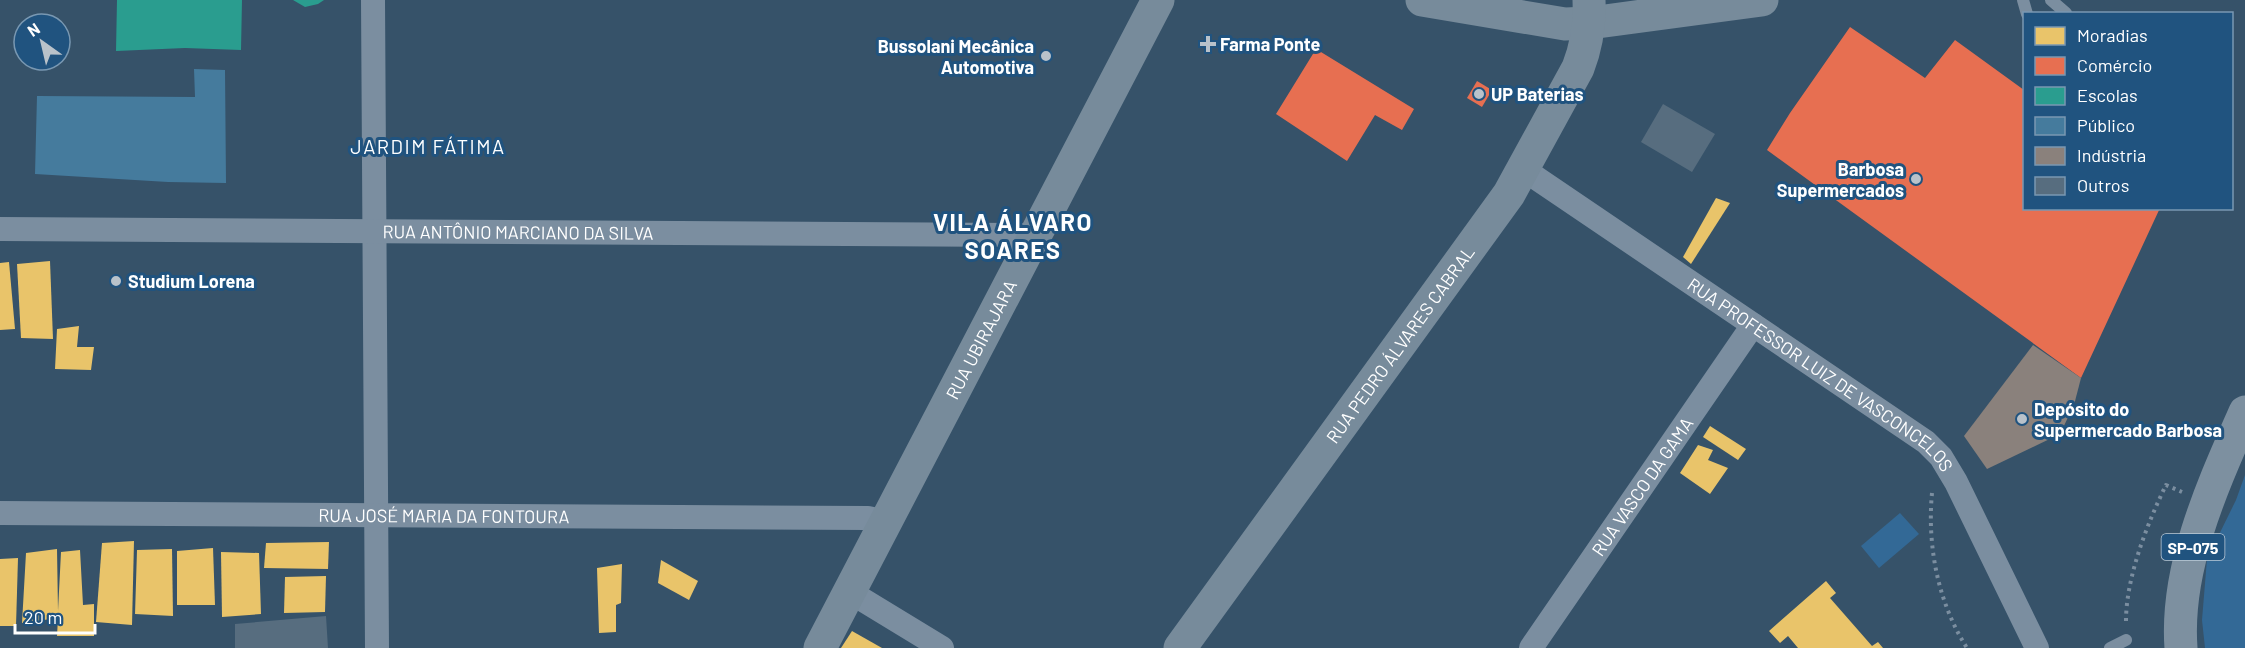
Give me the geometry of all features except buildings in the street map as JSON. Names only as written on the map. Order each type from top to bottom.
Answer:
[{"type":"highway","name":"SP-075","points":[[2181,648],[2182,606],[2187,571],[2209,502],[2245,412]]},
{"type":"main road","name":"RUA UBIRAJARA","points":[[820,648],[1158,0]]},
{"type":"main road","points":[[1422,0],[1565,24],[1594,8],[1762,0]]},
{"type":"main road","name":"RUA PEDRO ÁLVARES CABRAL","points":[[1180,648],[1509,194],[1578,68],[1585,49],[1594,8]]},
{"type":"street","points":[[373,0],[376,648]]},
{"type":"street","name":"RUA PROFESSOR LUIZ DE VASCONCELOS","points":[[1523,169],[1926,442],[1941,457],[1956,482],[2037,648]]},
{"type":"street","name":"RUA ANTÔNIO MARCIANO DA SILVA","points":[[0,229],[1036,235]]},
{"type":"street","name":"RUA VASCO DA GAMA","points":[[1531,648],[1753,325]]},
{"type":"street","name":"RUA JOSÉ MARIA DA FONTOURA","points":[[0,513],[868,518],[887,522]]},
{"type":"street","points":[[850,592],[942,648]]},
{"type":"lane","points":[[2051,0],[2065,12]]},
{"type":"lane","points":[[2110,648],[2126,640]]},
{"type":"path","points":[[1941,457],[1933,485],[1931,508],[1936,567],[1946,608],[1967,648]]},
{"type":"path","points":[[2126,640],[2126,611],[2130,586],[2140,551],[2166,485],[2209,502]]},
{"type":"shaded area","points":[[2245,475],[2245,648],[2205,648],[2202,620],[2207,559],[2236,500]]},
{"type":"shaded area","points":[[1900,513],[1919,534],[1879,568],[1861,546]]},
{"type":"place","name":"Farma Ponte","points":[[1208,44]]},
{"type":"place","name":"Bussolani Mecânica Automotiva","points":[[1046,56]]},
{"type":"place","name":"UP Baterias","points":[[1479,94]]},
{"type":"place","name":"Barbosa Supermercados","points":[[1916,179]]},
{"type":"place","name":"Studium Lorena","points":[[116,281]]},
{"type":"place","name":"Depósito do Supermercado Barbosa","points":[[2022,419]]},
{"type":"district","name":"JARDIM FÁTIMA","points":[[428,146]]},
{"type":"district","name":"VILA ÁLVARO SOARES","points":[[1013,235]]}]
